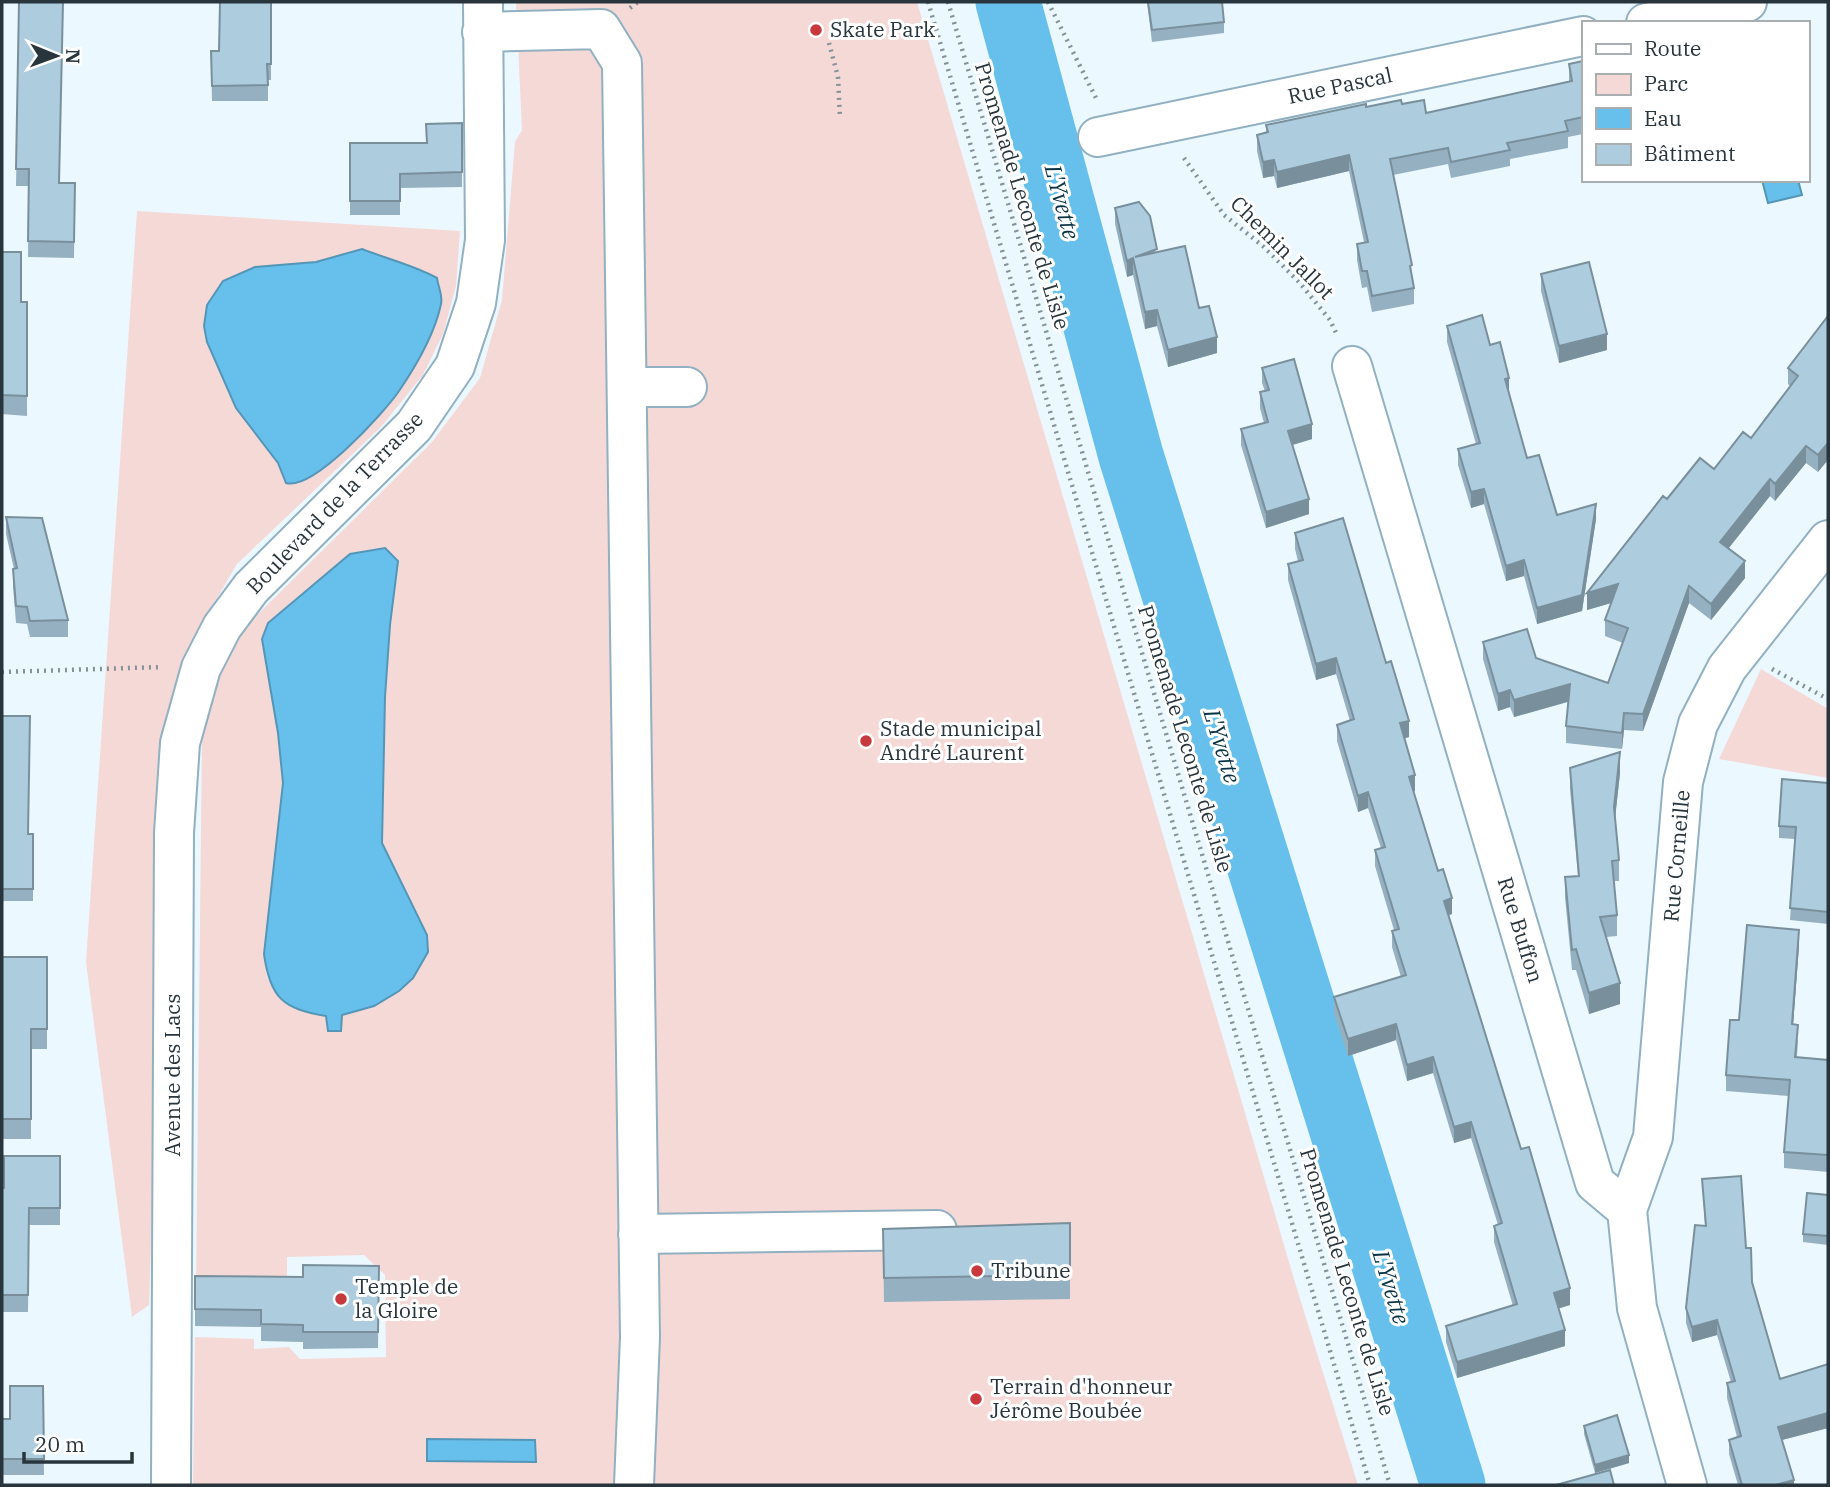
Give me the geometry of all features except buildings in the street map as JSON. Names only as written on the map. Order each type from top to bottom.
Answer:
[{"type":"street","points":[[1656,21],[1747,2]]},
{"type":"street","points":[[483,17],[601,29],[622,63],[640,1337],[634,1485]]},
{"type":"street","name":"Boulevard de la Terrasse","points":[[201,668],[222,627],[251,588],[414,426],[455,366],[476,303],[485,240],[483,17]]},
{"type":"street","name":"Rue Pascal","points":[[1108,135],[1582,36]]},
{"type":"street","name":"Rue Buffon","points":[[1352,366],[1595,1183],[1627,1210]]},
{"type":"street","points":[[626,387],[687,387]]},
{"type":"street","name":"Rue Corneille","points":[[1627,1210],[1653,1137],[1683,782],[1698,724],[1727,667],[1828,540]]},
{"type":"street","name":"Avenue des Lacs","points":[[171,1485],[174,832],[180,743],[201,668]]},
{"type":"street","points":[[1627,1210],[1637,1308],[1687,1485]]},
{"type":"street","points":[[638,1234],[977,1229]]},
{"type":"path","points":[[928,2],[1370,1485]]},
{"type":"path","name":"Promenade Leconte de Lisle","points":[[948,2],[1390,1485]]},
{"type":"path","points":[[1048,2],[1108,120],[1108,135]]},
{"type":"path","points":[[829,43],[838,76],[840,118]]},
{"type":"path","name":"Chemin Jallot","points":[[1157,124],[1224,215],[1264,247],[1307,291],[1329,320],[1352,366]]},
{"type":"path","points":[[1740,652],[1828,699]]},
{"type":"path","points":[[2,672],[137,667]]},
{"type":"green space","name":"Stade municipal André Laurent","points":[[516,2],[917,2],[1297,1289],[1358,1485],[193,1483],[195,1337],[254,1339],[254,1349],[289,1347],[300,1359],[386,1357],[385,1275],[364,1255],[287,1257],[287,1287],[196,1289],[202,736],[215,679],[247,625],[432,442],[480,378],[502,300],[515,142],[522,130]],"holes":[[[350,554],[398,561],[385,697],[382,843],[427,935],[374,1006],[342,1015],[328,1031],[327,1016],[283,1002],[267,977],[264,954],[283,783],[281,733],[262,639],[269,623]]]},
{"type":"green space","points":[[137,211],[460,231],[456,286],[443,334],[423,375],[381,427],[237,564],[204,620],[168,731],[149,1305],[132,1317],[86,962]]},
{"type":"green space","points":[[1761,669],[1828,709],[1828,778],[1719,759]]},
{"type":"water","points":[[1763,182],[1799,182],[1802,195],[1768,203]]},
{"type":"water","points":[[362,249],[437,278],[441,298],[438,315],[430,338],[412,371],[379,416],[330,463],[298,482],[286,483],[278,463],[236,408],[207,342],[204,326],[207,305],[223,281],[255,267],[316,262]]},
{"type":"water","points":[[385,548],[398,561],[385,697],[382,843],[427,935],[428,952],[413,978],[399,991],[374,1006],[342,1015],[341,1031],[328,1031],[326,1016],[299,1010],[281,999],[270,981],[264,954],[283,783],[278,733],[262,639],[268,623],[350,554]]},
{"type":"water","points":[[427,1439],[535,1440],[536,1462],[427,1461]]},
{"type":"waterway","name":"L'Yvette","points":[[1008,2],[1131,456],[1453,1485]]},
{"type":"place","name":"Skate Park","points":[[816,30]]},
{"type":"place","name":"Stade municipal André Laurent","points":[[866,741]]},
{"type":"place","name":"Tribune","points":[[977,1271]]},
{"type":"place","name":"Temple de la Gloire","points":[[341,1299]]},
{"type":"place","name":"Terrain d'honneur Jérôme Boubée","points":[[976,1399]]}]
